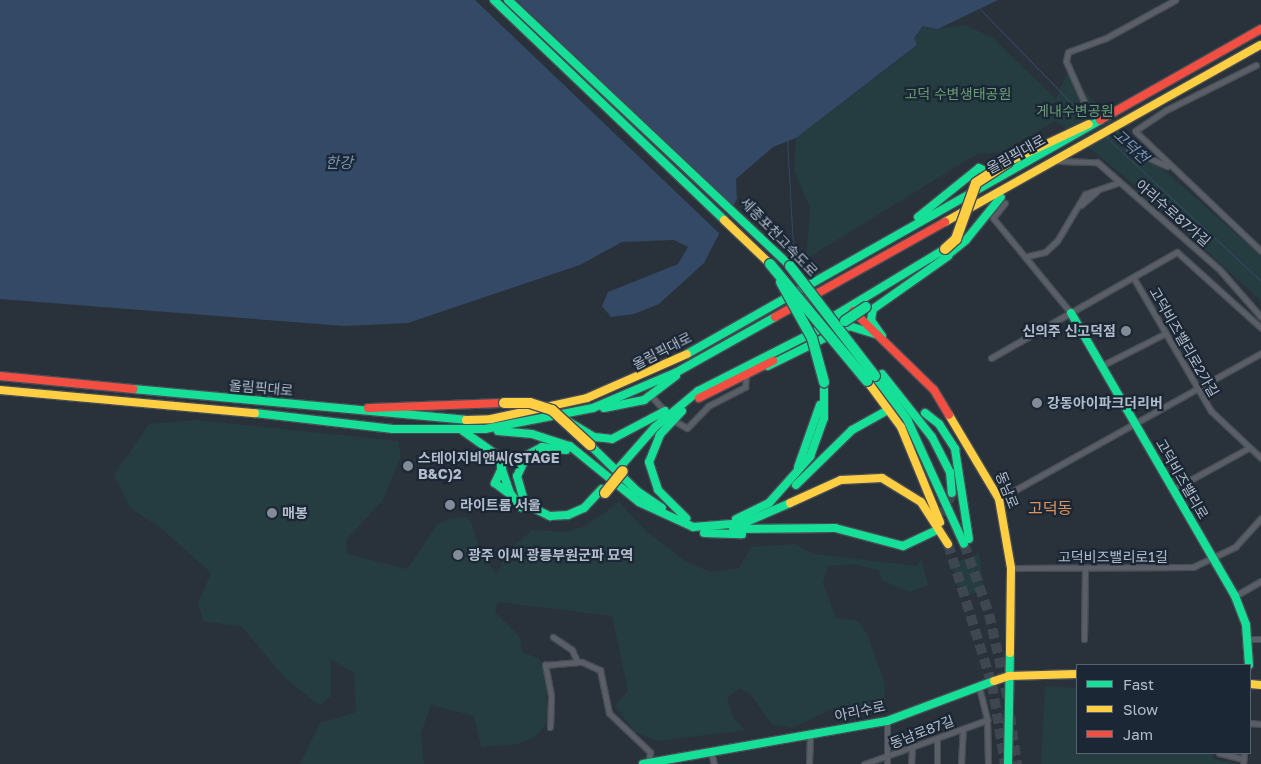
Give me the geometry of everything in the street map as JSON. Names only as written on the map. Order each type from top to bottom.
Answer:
[{"type":"main road","name":"세종포천고속도로","points":[[494,0],[770,264],[874,377],[901,427],[948,544],[915,496],[892,481],[866,476],[841,480],[771,514],[710,528]]},
{"type":"main road","name":"세종포천고속도로","points":[[508,0],[768,244],[812,291],[906,419],[967,542],[955,449],[940,424],[925,413]]},
{"type":"main road","points":[[1230,46],[1261,22]]},
{"type":"main road","name":"올림픽대로","points":[[0,376],[330,408],[397,417],[491,419],[587,398],[670,364],[893,237],[1079,136],[1111,115],[1261,29]]},
{"type":"main road","name":"올림픽대로","points":[[0,390],[182,404],[387,429],[462,431],[485,429],[593,408],[684,368],[1054,161],[1079,136],[1120,124],[1261,45]]},
{"type":"main road","points":[[621,469],[658,429],[706,394],[844,319],[947,252],[956,239],[976,182],[1008,162],[1079,136]]},
{"type":"main road","points":[[893,237],[977,169],[982,167],[987,172]]},
{"type":"main road","points":[[882,336],[871,320],[873,309],[947,252],[1016,183]]},
{"type":"main road","points":[[751,370],[848,307],[947,252]]},
{"type":"main road","points":[[769,503],[793,481],[810,457],[824,418],[824,382],[812,338],[770,264]]},
{"type":"main road","name":"동남로","points":[[848,307],[882,336],[934,390],[1000,499],[1011,568],[1008,764]]},
{"type":"main road","name":"고덕비즈밸리로","points":[[1071,313],[1235,596],[1249,639],[1250,664]]},
{"type":"main road","points":[[592,441],[628,434],[698,391],[751,370],[849,326],[882,336]]},
{"type":"main road","points":[[593,408],[620,407],[651,396],[684,368]]},
{"type":"main road","points":[[874,377],[932,437],[950,472],[952,493]]},
{"type":"main road","points":[[462,431],[488,445],[501,462],[513,497],[536,518],[559,520],[587,512],[655,426],[698,391]]},
{"type":"main road","points":[[330,408],[504,403],[542,406],[567,421],[592,441],[637,491],[685,522],[710,528],[822,528],[903,546],[935,531]]},
{"type":"main road","points":[[682,411],[660,435],[650,462],[658,490],[685,522]]},
{"type":"main road","points":[[685,522],[722,521],[769,503],[788,491],[852,430],[885,412]]},
{"type":"main road","points":[[485,429],[554,440],[588,459],[639,502],[717,535],[804,532],[822,528]]},
{"type":"main road","points":[[588,459],[552,446],[534,451],[520,465],[520,496],[531,510],[559,516],[584,508],[604,491]]},
{"type":"main road","name":"아리수로","points":[[646,764],[887,721],[1009,676],[1076,674]]},
{"type":"street","points":[[1089,113],[1066,61],[1068,52],[1106,38],[1176,0]]},
{"type":"street","points":[[1256,65],[1135,128],[1171,168],[1261,251]]},
{"type":"street","points":[[1128,149],[1171,168]]},
{"type":"street","name":"아리수로87가길","points":[[1054,161],[1090,158],[1219,268],[1261,317]]},
{"type":"street","points":[[1081,205],[1083,196],[1119,182]]},
{"type":"street","points":[[1028,256],[1051,248],[1081,205],[1097,191]]},
{"type":"street","points":[[1005,203],[993,218],[1028,256],[1071,313]]},
{"type":"street","points":[[991,358],[1177,252],[1261,328]]},
{"type":"street","name":"고덕비즈밸리로2가길","points":[[1133,276],[1196,390],[1247,449],[1261,458]]},
{"type":"street","points":[[1101,366],[1164,334]]},
{"type":"street","points":[[1000,499],[1261,353]]},
{"type":"street","points":[[651,396],[676,424],[687,428],[715,401],[745,387],[751,370]]},
{"type":"street","points":[[1172,490],[1247,449]]},
{"type":"street","name":"고덕비즈밸리로1길","points":[[1011,568],[1183,568],[1213,560],[1235,547],[1261,518]]},
{"type":"street","points":[[1084,639],[1085,568]]},
{"type":"street","points":[[1235,596],[1261,581]]},
{"type":"street","points":[[553,637],[572,650],[577,661]]},
{"type":"street","points":[[1249,639],[1261,639]]},
{"type":"street","points":[[550,727],[551,695],[545,665],[577,661],[600,670],[609,713],[650,752],[646,764]]},
{"type":"street","points":[[980,687],[987,720],[988,764]]},
{"type":"street","name":"동남로87길","points":[[864,764],[888,761],[912,748],[987,720]]},
{"type":"street","points":[[887,721],[888,761]]},
{"type":"street","points":[[962,764],[963,729]]},
{"type":"street","points":[[809,764],[810,735]]},
{"type":"street","points":[[937,739],[937,764]]},
{"type":"street","points":[[911,764],[912,748]]},
{"type":"street","points":[[711,753],[714,764]]},
{"type":"street","points":[[1222,754],[1243,762]]},
{"type":"green space","name":"고덕 수변생태공원","points":[[931,25],[938,29],[964,25],[992,37],[1056,99],[1067,73],[1135,144],[1261,256],[1261,301],[1137,187],[1056,121],[1002,152],[977,154],[806,259],[810,208],[794,170],[796,138],[917,46],[914,38],[923,26]]},
{"type":"green space","points":[[196,420],[398,441],[401,456],[383,500],[346,540],[347,554],[407,569],[437,525],[448,519],[465,517],[471,521],[482,557],[497,574],[508,551],[532,530],[565,532],[586,526],[619,502],[646,531],[685,561],[710,572],[739,568],[751,547],[795,544],[814,554],[917,566],[921,558],[928,585],[909,592],[882,580],[878,570],[854,564],[828,566],[823,583],[836,618],[858,621],[868,636],[884,681],[885,702],[846,711],[834,708],[792,728],[771,724],[751,695],[740,688],[727,698],[734,719],[746,730],[657,741],[634,731],[615,706],[628,691],[612,616],[498,602],[495,612],[520,637],[522,652],[540,659],[546,680],[547,723],[536,736],[519,744],[481,747],[474,716],[431,705],[421,733],[424,764],[300,764],[320,723],[356,712],[354,673],[331,659],[331,696],[320,706],[284,677],[242,627],[203,621],[198,603],[211,573],[161,528],[130,508],[114,475],[149,424]]},
{"type":"green space","points":[[979,554],[985,589],[961,598],[951,564]]},
{"type":"green space","points":[[1045,686],[1076,688],[1076,754],[1214,754],[1213,759],[1238,764],[1041,764]]},
{"type":"water","name":"한강","points":[[0,0],[998,0],[938,29],[923,26],[914,38],[917,45],[796,138],[773,147],[736,179],[737,199],[704,263],[659,304],[634,314],[611,317],[602,306],[608,292],[678,264],[688,247],[674,240],[622,242],[580,265],[408,323],[344,326],[0,299]]},
{"type":"pier","points":[[475,0],[516,0],[735,207],[722,236]]},
{"type":"waterway","name":"고덕천","points":[[980,9],[1087,119]]},
{"type":"waterway","name":"고덕천","points":[[1106,137],[1261,281]]},
{"type":"waterway","points":[[787,139],[794,264]]},
{"type":"tunnel","points":[[937,529],[952,493]]},
{"type":"tunnel","points":[[948,544],[992,684],[1005,764]]},
{"type":"tunnel","points":[[964,544],[989,614],[1008,699]]},
{"type":"tunnel","points":[[1010,716],[1017,764]]},
{"type":"traffic: fast","points":[[494,0],[724,220]]},
{"type":"traffic: fast","points":[[508,0],[790,266]]},
{"type":"traffic: fast","points":[[687,354],[1100,120]]},
{"type":"traffic: fast","points":[[918,217],[979,168],[987,172]]},
{"type":"traffic: fast","points":[[944,258],[966,240],[1001,197]]},
{"type":"traffic: fast","points":[[831,318],[945,249]]},
{"type":"traffic: fast","points":[[768,366],[849,326],[882,336],[871,320],[873,309],[948,256]]},
{"type":"traffic: fast","points":[[770,264],[867,381]]},
{"type":"traffic: fast","points":[[790,266],[875,376]]},
{"type":"traffic: fast","points":[[781,282],[812,338],[824,382]]},
{"type":"traffic: fast","points":[[845,321],[866,307]]},
{"type":"traffic: fast","points":[[1071,313],[1235,596],[1246,625],[1249,664]]},
{"type":"traffic: fast","points":[[255,413],[393,429],[485,429],[593,408],[677,372],[775,317]]},
{"type":"traffic: fast","points":[[619,468],[655,427],[698,391],[842,318]]},
{"type":"traffic: fast","points":[[882,374],[932,437],[950,472],[952,493]]},
{"type":"traffic: fast","points":[[604,408],[644,400],[676,376]]},
{"type":"traffic: fast","points":[[875,376],[907,419],[964,544]]},
{"type":"traffic: fast","points":[[736,519],[769,503],[810,457],[824,418],[824,382]]},
{"type":"traffic: fast","points":[[133,389],[466,420]]},
{"type":"traffic: fast","points":[[798,467],[820,405]]},
{"type":"traffic: fast","points":[[569,422],[594,437],[612,439],[665,411]]},
{"type":"traffic: fast","points":[[682,411],[660,435],[649,462],[658,490],[686,518]]},
{"type":"traffic: fast","points":[[796,485],[852,430],[885,412]]},
{"type":"traffic: fast","points":[[925,413],[939,424],[955,449],[969,539]]},
{"type":"traffic: fast","points":[[463,431],[497,455],[510,493],[521,507]]},
{"type":"traffic: fast","points":[[498,431],[532,434],[570,446],[639,502],[693,527],[744,523],[790,503]]},
{"type":"traffic: fast","points":[[590,445],[637,491],[662,508]]},
{"type":"traffic: fast","points":[[566,450],[542,447],[527,455],[517,476],[525,504],[550,516],[568,515],[584,508],[602,489]]},
{"type":"traffic: fast","points":[[502,468],[495,483],[511,495]]},
{"type":"traffic: fast","points":[[733,529],[835,528],[903,546],[935,531]]},
{"type":"traffic: fast","points":[[704,533],[742,534]]},
{"type":"traffic: fast","points":[[1008,764],[1010,653]]},
{"type":"traffic: fast","points":[[643,764],[887,721],[994,681]]},
{"type":"traffic: slow","points":[[945,222],[1261,45]]},
{"type":"traffic: slow","points":[[1008,162],[1089,124]]},
{"type":"traffic: slow","points":[[945,249],[956,239],[976,183],[1008,162]]},
{"type":"traffic: slow","points":[[724,220],[770,264]]},
{"type":"traffic: slow","points":[[466,420],[491,419],[587,398],[687,354]]},
{"type":"traffic: slow","points":[[867,381],[901,427],[940,522]]},
{"type":"traffic: slow","points":[[0,390],[255,413]]},
{"type":"traffic: slow","points":[[504,403],[530,403],[552,410],[590,445]]},
{"type":"traffic: slow","points":[[949,415],[999,499],[1011,568],[1010,653]]},
{"type":"traffic: slow","points":[[605,493],[623,471]]},
{"type":"traffic: slow","points":[[790,503],[841,480],[882,478],[921,502],[948,544]]},
{"type":"traffic: slow","points":[[994,681],[1009,676],[1076,674]]},
{"type":"traffic: slow","points":[[1251,684],[1261,685]]},
{"type":"traffic: jam","points":[[1100,120],[1261,29]]},
{"type":"traffic: jam","points":[[775,317],[945,222]]},
{"type":"traffic: jam","points":[[853,311],[934,390],[949,415]]},
{"type":"traffic: jam","points":[[699,398],[773,361]]},
{"type":"traffic: jam","points":[[0,376],[133,389]]},
{"type":"traffic: jam","points":[[368,408],[504,403]]},
{"type":"place","name":"신의주 신고덕점","points":[[1126,331]]},
{"type":"place","name":"강동아이파크더리버","points":[[1037,403]]},
{"type":"place","name":"스테이지비앤씨(STAGE B&C)2","points":[[408,466]]},
{"type":"place","name":"라이트룸 서울","points":[[450,505]]},
{"type":"place","name":"매봉","points":[[272,513]]},
{"type":"place","name":"광주 이씨 광릉부원군파 묘역","points":[[458,555]]},
{"type":"district","name":"고덕동","points":[[1050,508]]},
{"type":"park label","name":"게내수변공원","points":[[1075,111]]}]
